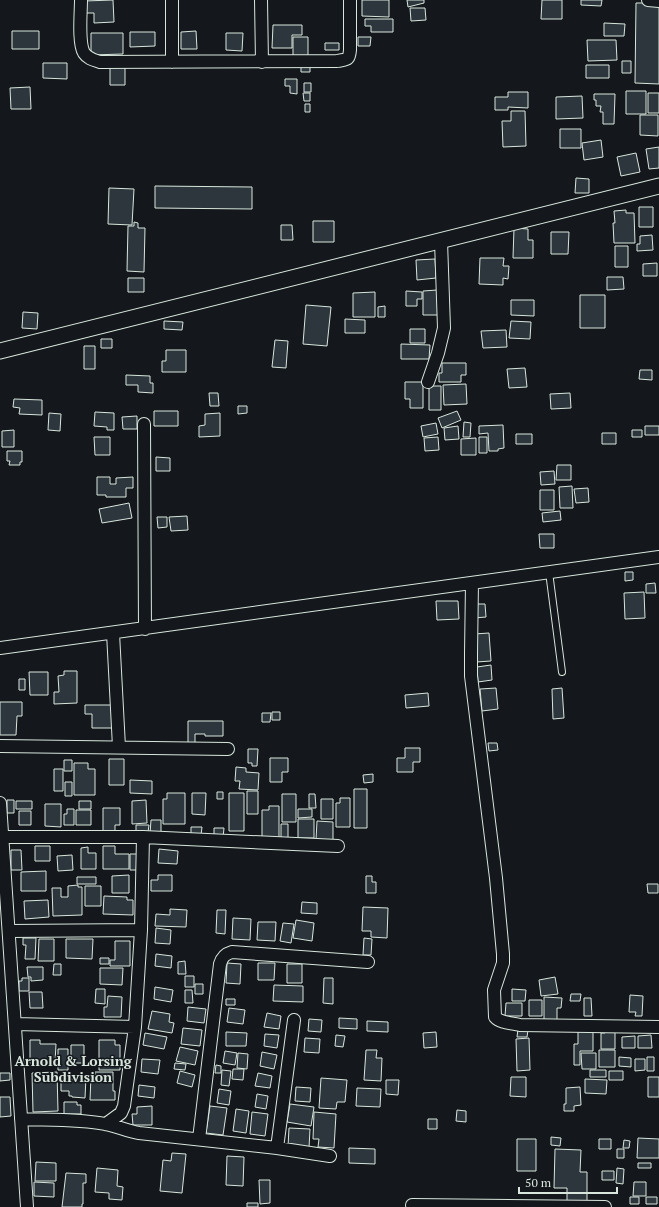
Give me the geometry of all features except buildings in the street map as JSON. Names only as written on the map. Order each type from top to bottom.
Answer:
[{"type":"street","points":[[81,0],[81,44],[84,53],[90,59],[100,62],[262,62],[337,61],[347,59],[349,57],[350,44],[350,0]]},
{"type":"street","points":[[172,0],[172,62]]},
{"type":"street","points":[[261,0],[262,62]]},
{"type":"street","points":[[648,0],[659,1]]},
{"type":"street","points":[[0,351],[659,186]]},
{"type":"street","points":[[428,382],[438,353],[444,328],[441,241]]},
{"type":"street","points":[[144,424],[145,629]]},
{"type":"street","points":[[0,648],[659,557]]},
{"type":"street","points":[[472,583],[471,676],[496,878],[503,954],[503,963],[494,990],[495,1016],[498,1020],[520,1025],[659,1027]]},
{"type":"street","points":[[113,633],[119,747]]},
{"type":"street","points":[[0,746],[228,749]]},
{"type":"street","points":[[0,803],[16,1024],[27,1207]]},
{"type":"street","points":[[2,837],[143,837],[338,846]]},
{"type":"street","points":[[106,1124],[121,1113],[124,1106],[135,1027],[141,930],[143,837]]},
{"type":"street","points":[[9,931],[141,930]]},
{"type":"street","points":[[199,1139],[220,964],[222,958],[226,954],[232,952],[368,962]]},
{"type":"street","points":[[277,1148],[294,1020]]},
{"type":"street","points":[[16,1024],[135,1027]]},
{"type":"street","points":[[21,1119],[106,1124],[127,1131],[277,1148],[330,1156]]},
{"type":"street","points":[[412,1205],[605,1207]]},
{"type":"lane","points":[[549,572],[562,672]]},
{"type":"district","name":"Arnold & Lorsing Subdivision","points":[[73,1068]]}]
